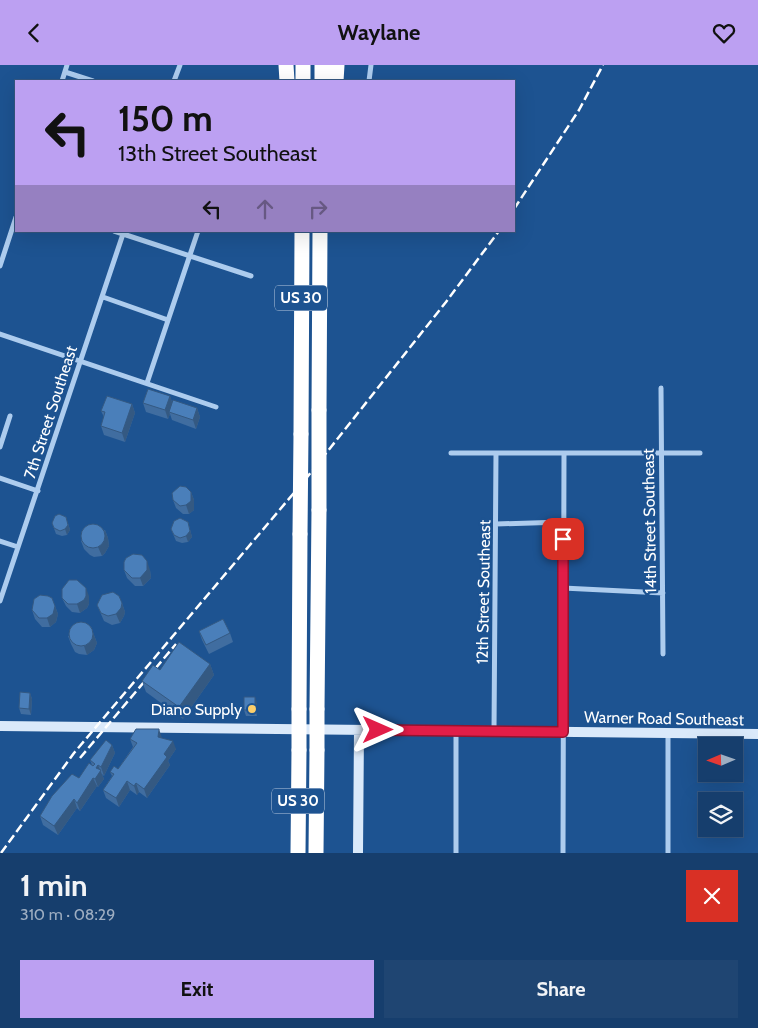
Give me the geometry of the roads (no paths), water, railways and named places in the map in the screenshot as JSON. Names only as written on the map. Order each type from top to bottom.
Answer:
[{"type":"highway","points":[[286,65],[287,80]]},
{"type":"highway","points":[[303,65],[303,80]]},
{"type":"highway","points":[[322,65],[322,80]]},
{"type":"highway","points":[[336,80],[337,65]]},
{"type":"highway","points":[[291,232],[292,268],[301,364]]},
{"type":"highway","name":"US 30","points":[[298,853],[302,232]]},
{"type":"highway","name":"US 30","points":[[316,853],[320,232]]},
{"type":"highway","points":[[320,307],[329,252],[329,232]]},
{"type":"street","points":[[62,80],[67,65]]},
{"type":"street","points":[[174,80],[180,65]]},
{"type":"street","points":[[369,80],[370,65]]},
{"type":"street","points":[[65,71],[90,80]]},
{"type":"street","points":[[0,266],[15,220]]},
{"type":"street","points":[[147,383],[198,232]]},
{"type":"street","points":[[124,233],[251,276]]},
{"type":"street","name":"7th Street Southeast","points":[[0,601],[124,233]]},
{"type":"street","points":[[103,297],[168,321]]},
{"type":"street","points":[[0,334],[216,407]]},
{"type":"street","name":"14th Street Southeast","points":[[661,388],[663,654]]},
{"type":"street","points":[[0,447],[10,416]]},
{"type":"street","points":[[450,453],[700,453]]},
{"type":"street","name":"12th Street Southeast","points":[[494,731],[496,453]]},
{"type":"street","points":[[563,853],[564,453]]},
{"type":"street","points":[[0,478],[38,491]]},
{"type":"street","points":[[496,524],[563,522]]},
{"type":"street","points":[[0,541],[18,547]]},
{"type":"street","points":[[563,588],[663,593]]},
{"type":"street","name":"Warner Road Southeast","points":[[0,726],[758,734]]},
{"type":"street","points":[[358,853],[359,730]]},
{"type":"street","points":[[456,731],[456,853]]},
{"type":"street","points":[[668,733],[668,853]]},
{"type":"railway","points":[[515,207],[579,110],[603,65]]},
{"type":"railway","points":[[1,853],[74,753],[304,481],[446,302],[498,232]]},
{"type":"railway","points":[[80,758],[176,644]]},
{"type":"place","name":"Diano Supply","points":[[252,709]]}]
